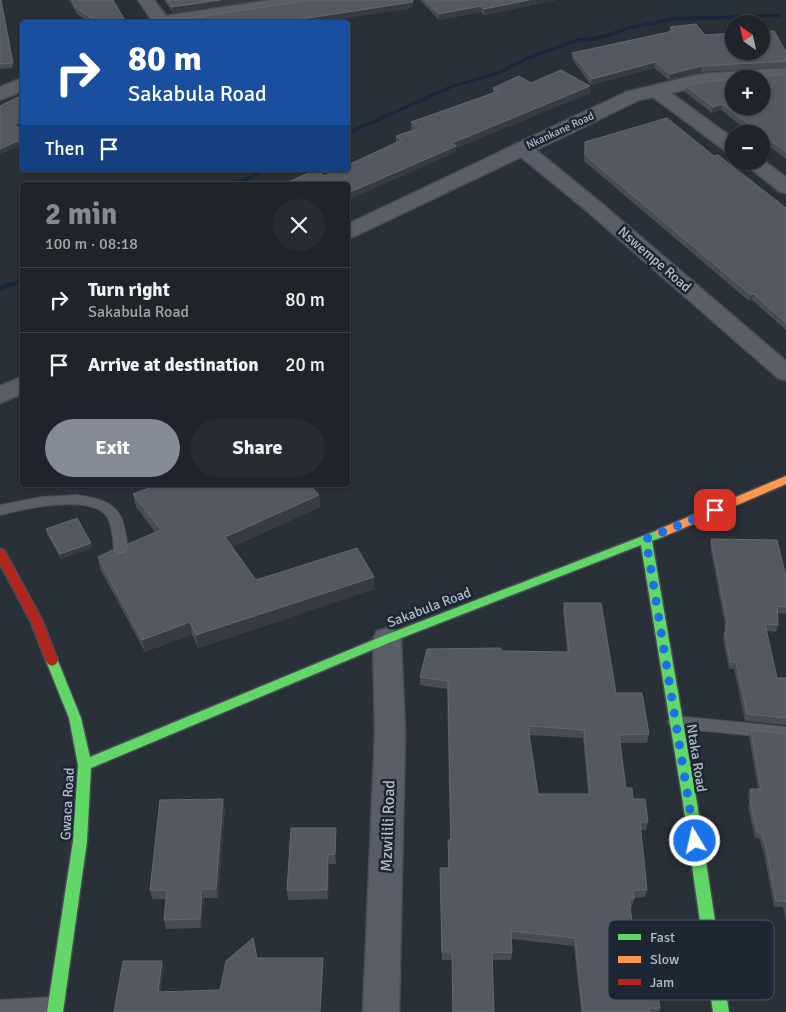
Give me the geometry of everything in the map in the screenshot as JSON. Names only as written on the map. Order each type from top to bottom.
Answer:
[{"type":"street","points":[[146,0],[160,20]]},
{"type":"street","points":[[174,20],[304,0]]},
{"type":"street","name":"Nkankane Road","points":[[350,231],[633,96],[701,80],[786,74]]},
{"type":"street","points":[[0,94],[20,85]]},
{"type":"street","points":[[655,90],[725,141]]},
{"type":"street","name":"Nswempe Road","points":[[522,148],[594,207],[786,373]]},
{"type":"street","points":[[763,170],[786,187]]},
{"type":"street","points":[[0,395],[20,386]]},
{"type":"street","name":"Sakabula Road","points":[[85,765],[387,639],[646,539],[786,480]]},
{"type":"street","name":"Ntaka Road","points":[[646,539],[707,920]]},
{"type":"street","name":"Gwaca Road","points":[[0,553],[36,620],[75,718],[85,765],[80,842],[56,1009]]},
{"type":"street","name":"Mzwilili Road","points":[[381,1012],[390,733],[387,639]]},
{"type":"lane","points":[[0,510],[58,500],[80,501],[103,506],[112,513],[122,559]]},
{"type":"lane","points":[[0,589],[17,584]]},
{"type":"lane","points":[[676,722],[786,733]]},
{"type":"lane","points":[[0,1009],[56,1009]]},
{"type":"building","points":[[1,0],[13,63],[0,64]]},
{"type":"building","points":[[72,0],[113,0],[125,20],[95,20],[76,8]]},
{"type":"building","points":[[167,0],[220,0],[172,7]]},
{"type":"building","points":[[310,0],[413,0],[413,2],[295,20],[180,20],[179,18],[191,18]]},
{"type":"building","points":[[425,0],[529,0],[484,9],[481,6],[439,14]]},
{"type":"building","points":[[696,24],[705,35],[725,34],[725,60],[770,60],[770,31],[774,31],[786,52],[786,61],[702,66],[670,74],[655,62],[592,79],[572,53],[673,31],[670,27]]},
{"type":"building","points":[[561,70],[590,86],[452,143],[456,146],[350,192],[350,182],[288,182],[311,172],[319,172],[324,176],[333,172],[350,172],[350,164],[402,140],[396,136],[420,128],[411,122],[499,91],[493,88],[519,76],[531,83]]},
{"type":"building","points":[[786,74],[786,152],[770,140],[770,125],[750,125],[737,115],[770,115],[770,76]]},
{"type":"building","points":[[725,80],[725,106],[722,104],[713,107],[686,86]]},
{"type":"building","points":[[20,96],[20,122],[14,125],[20,128],[20,140],[0,149],[0,106]]},
{"type":"building","points":[[667,118],[714,156],[718,155],[725,160],[725,170],[737,170],[786,208],[786,323],[754,294],[751,295],[585,155],[585,142]]},
{"type":"building","points":[[151,487],[312,487],[319,495],[225,537],[256,580],[357,548],[374,577],[196,635],[190,622],[142,640],[98,557],[112,550],[119,553],[125,552],[128,544],[161,530],[133,494]]},
{"type":"building","points":[[77,518],[91,543],[60,554],[46,529]]},
{"type":"building","points":[[711,539],[777,540],[786,577],[786,607],[777,606],[778,625],[765,624],[777,678],[786,678],[786,718],[747,714],[736,662],[730,662],[725,632],[727,632],[725,625],[728,625]]},
{"type":"building","points":[[564,603],[601,603],[616,693],[642,693],[649,734],[619,735],[626,788],[632,788],[633,799],[645,799],[648,822],[640,822],[647,890],[633,890],[634,899],[629,899],[632,920],[608,920],[608,1000],[659,1000],[660,1008],[649,1008],[650,1012],[583,1012],[575,938],[511,931],[512,953],[492,952],[494,1012],[453,1012],[452,952],[442,952],[440,868],[449,868],[448,840],[451,840],[448,681],[420,677],[427,649],[501,648],[501,651],[569,652]],"holes":[[[528,726],[584,730],[590,794],[538,794]]]},
{"type":"building","points":[[751,730],[786,734],[786,901],[776,901],[766,847],[761,832],[757,832],[750,800],[752,800],[750,789],[761,789]]},
{"type":"building","points":[[223,799],[216,889],[202,889],[200,919],[164,920],[167,890],[150,890],[160,800]]},
{"type":"building","points":[[291,828],[336,828],[335,854],[328,855],[327,890],[287,890]]},
{"type":"building","points":[[253,938],[257,958],[323,958],[320,1012],[114,1012],[123,961],[162,961],[158,992],[220,990],[226,961]]},
{"type":"waterway","points":[[350,132],[453,86],[501,72],[526,59],[573,41],[603,37],[629,28],[673,19],[779,16]]},
{"type":"waterway","points":[[238,182],[263,172]]},
{"type":"waterway","points":[[0,289],[20,282]]},
{"type":"traffic: fast","points":[[85,765],[387,639],[661,533]]},
{"type":"traffic: fast","points":[[646,539],[707,920]]},
{"type":"traffic: fast","points":[[52,661],[75,718],[85,765],[80,841],[55,1012]]},
{"type":"traffic: fast","points":[[719,1000],[721,1012]]},
{"type":"traffic: slow","points":[[661,533],[786,480]]},
{"type":"traffic: jam","points":[[0,553],[36,620],[52,661]]},
{"type":"route","points":[[695,841],[646,539],[715,510]]}]
